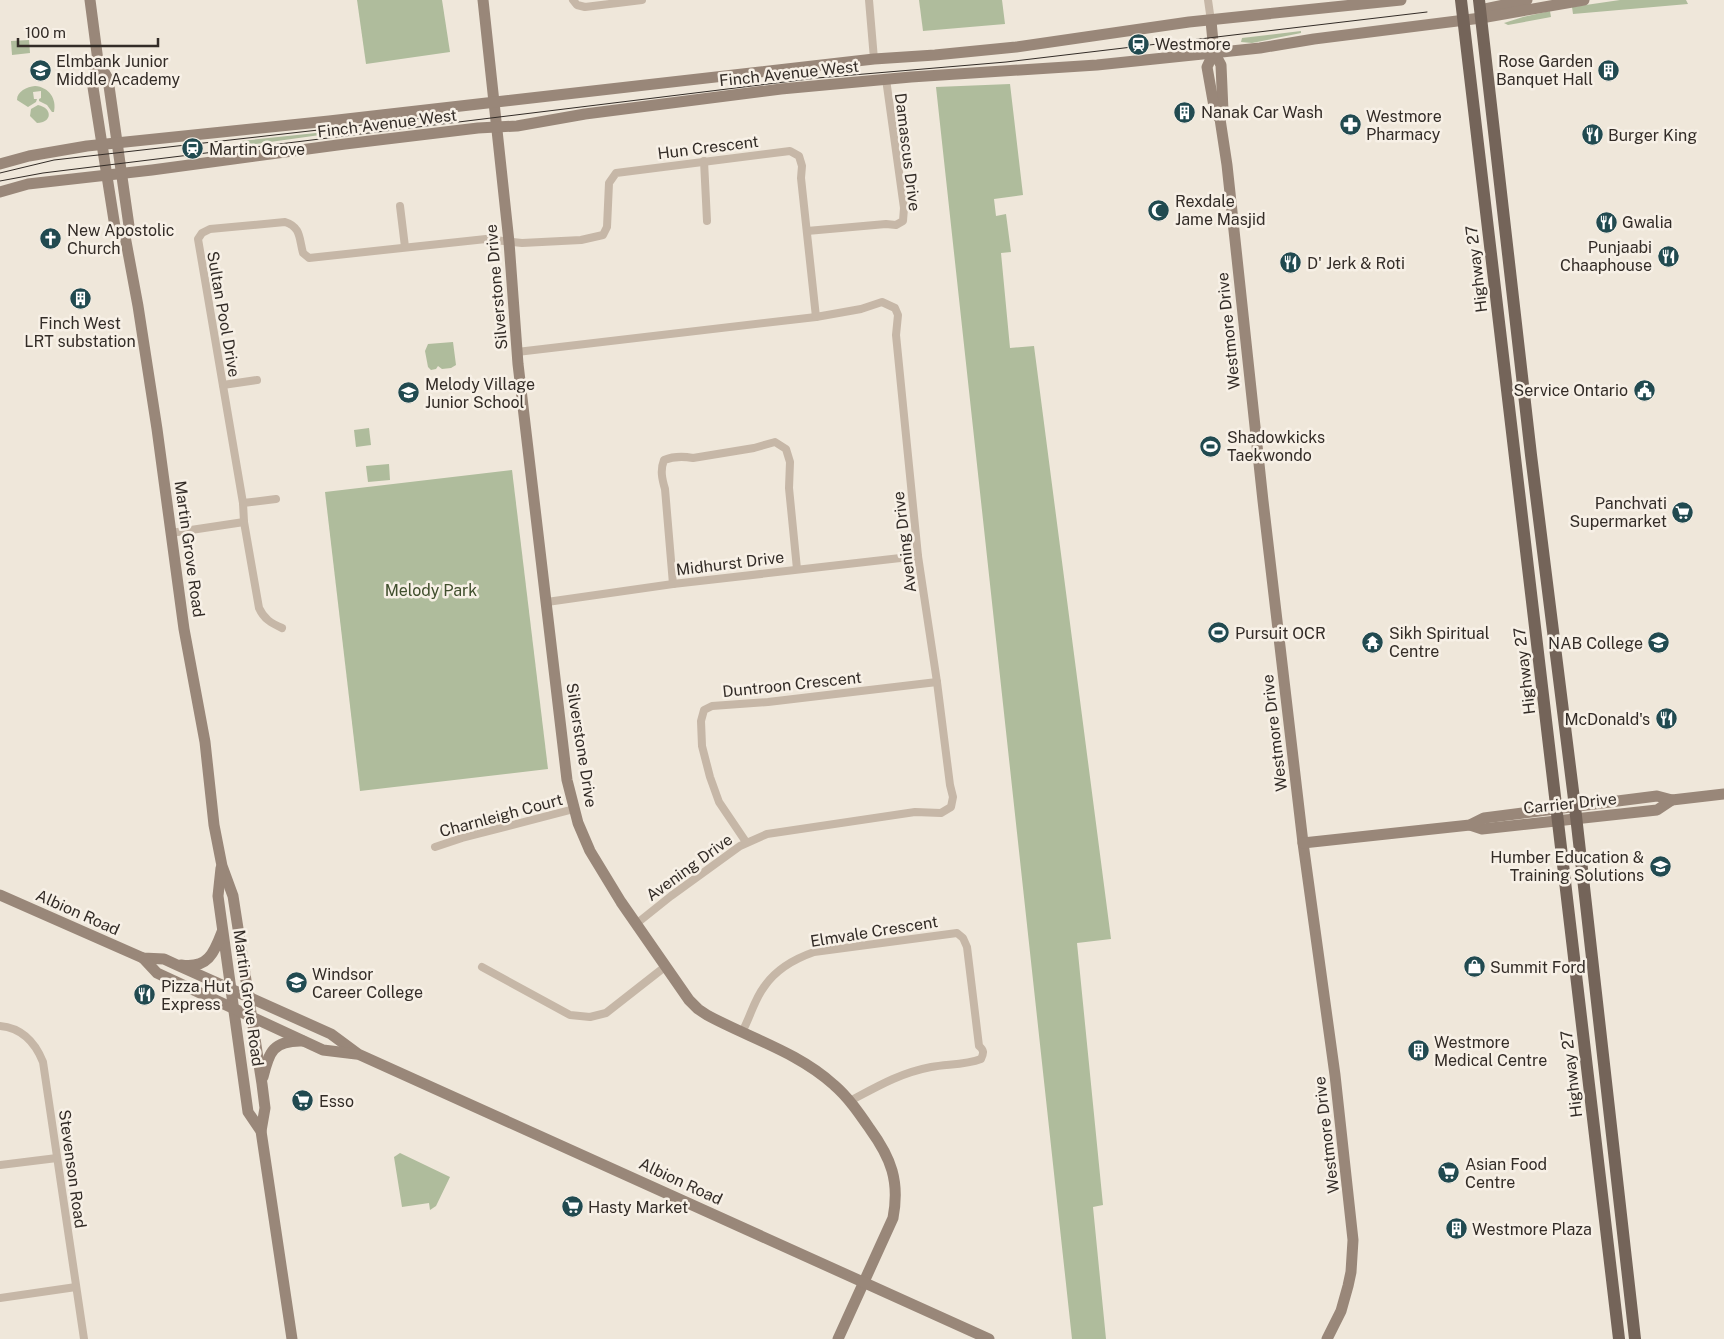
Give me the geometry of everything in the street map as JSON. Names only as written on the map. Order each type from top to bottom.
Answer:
[{"type":"main road","name":"Martin Grove Road","points":[[90,0],[98,60],[108,79],[118,143],[129,226],[125,236],[138,306],[184,629],[205,742],[209,785],[222,866],[233,896],[262,1084],[265,1108],[261,1131],[292,1339]]},
{"type":"main road","name":"Silverstone Drive","points":[[483,0],[495,101],[518,352],[556,692],[567,780],[574,809],[590,851],[608,884],[698,1009],[728,1026],[800,1061],[821,1074],[850,1101],[887,1154],[895,1183],[896,1197],[893,1218],[838,1339]]},
{"type":"main road","name":"Finch Avenue West","points":[[0,164],[56,151],[118,143],[874,59],[1016,47],[1179,24],[1401,0]]},
{"type":"main road","name":"Highway 27","points":[[1461,0],[1619,1339]]},
{"type":"main road","name":"Finch Avenue West","points":[[0,192],[28,184],[152,170],[345,144],[517,126],[585,114],[683,101],[886,79],[1078,66],[1260,48],[1463,16],[1480,9],[1527,0]]},
{"type":"main road","name":"Finch Avenue West","points":[[1480,9],[1584,0]]},
{"type":"main road","name":"Highway 27","points":[[1480,9],[1635,1339]]},
{"type":"main road","name":"Westmore Drive","points":[[1211,21],[1214,52],[1221,65],[1223,111],[1220,119],[1303,843],[1335,1075],[1354,1240],[1348,1286],[1341,1311],[1327,1339]]},
{"type":"main road","name":"Martin Grove Road","points":[[98,60],[92,81],[106,175],[115,227],[125,236]]},
{"type":"main road","name":"Carrier Drive","points":[[1303,843],[1470,825],[1482,829],[1557,815],[1657,810],[1672,800],[1724,794]]},
{"type":"main road","name":"Martin Grove Road","points":[[222,866],[218,896],[248,1112],[261,1131]]},
{"type":"main road","name":"Albion Road","points":[[0,895],[143,958],[164,959],[231,989],[331,1034],[358,1054],[989,1339]]},
{"type":"main road","points":[[177,965],[193,965],[205,962],[214,951],[223,932]]},
{"type":"main road","name":"Albion Road","points":[[143,958],[157,973],[323,1050],[358,1054]]},
{"type":"main road","points":[[262,1084],[268,1057],[276,1046],[288,1042],[306,1042]]},
{"type":"street","points":[[573,0],[576,5],[585,7],[642,0]]},
{"type":"street","points":[[869,0],[874,59]]},
{"type":"street","name":"Westmore Drive","points":[[1208,0],[1211,21]]},
{"type":"street","name":"Damascus Drive","points":[[807,231],[896,225],[903,221],[904,208],[886,79]]},
{"type":"street","name":"Hun Crescent","points":[[508,242],[581,240],[603,235],[607,227],[609,183],[616,173],[790,151],[799,156],[802,166],[801,178],[816,317]]},
{"type":"street","points":[[704,161],[707,221]]},
{"type":"street","points":[[400,206],[405,247]]},
{"type":"street","name":"Sultan Pool Drive","points":[[282,628],[263,617],[259,608],[198,239],[202,233],[210,229],[285,222],[294,224],[298,230],[303,253],[309,258],[490,239],[508,242]]},
{"type":"street","name":"Avening Drive","points":[[518,352],[816,317],[861,310],[882,302],[895,308],[898,314],[896,335],[918,556],[953,797],[951,807],[941,814],[915,812],[767,834],[746,842],[671,896],[636,924]]},
{"type":"street","points":[[223,385],[257,380]]},
{"type":"street","points":[[673,584],[665,489],[661,467],[664,460],[673,456],[693,458],[754,448],[775,442],[786,449],[790,462],[789,488],[798,569]]},
{"type":"street","points":[[243,503],[276,499]]},
{"type":"street","points":[[171,533],[244,522]]},
{"type":"street","name":"Midhurst Drive","points":[[547,602],[673,584],[918,556]]},
{"type":"street","name":"Duntroon Crescent","points":[[746,842],[720,802],[710,778],[702,746],[701,721],[704,710],[712,706],[760,703],[937,682]]},
{"type":"street","name":"Charnleigh Court","points":[[435,847],[462,838],[574,809]]},
{"type":"street","name":"Elmvale Crescent","points":[[742,1032],[763,987],[780,969],[797,958],[814,952],[957,933],[964,938],[967,947],[979,1046],[983,1049],[984,1054],[981,1059],[967,1063],[930,1067],[903,1074],[850,1101]]},
{"type":"street","points":[[482,968],[570,1015],[590,1017],[606,1013],[666,966]]},
{"type":"street","name":"Stevenson Road","points":[[0,1026],[12,1028],[28,1037],[39,1052],[45,1074],[84,1339]]},
{"type":"street","points":[[0,1165],[57,1158]]},
{"type":"street","points":[[0,1298],[76,1287]]},
{"type":"green space","points":[[357,0],[442,0],[450,52],[366,64]]},
{"type":"green space","points":[[919,0],[1002,0],[1005,24],[923,31]]},
{"type":"green space","points":[[1620,0],[1686,0],[1688,4],[1573,14],[1572,7]]},
{"type":"green space","points":[[1550,11],[1551,17],[1508,25],[1504,23],[1523,17]]},
{"type":"green space","points":[[1301,31],[1301,33],[1252,43],[1241,42],[1242,38]]},
{"type":"green space","points":[[29,40],[30,53],[12,55],[11,41]]},
{"type":"green space","points":[[1010,84],[1023,195],[994,199],[996,216],[1006,214],[1011,252],[1001,253],[1010,348],[1034,346],[1111,939],[1077,943],[1103,1205],[1093,1207],[1106,1339],[1072,1339],[936,87]]},
{"type":"green space","points":[[35,86],[48,91],[51,95],[55,107],[54,112],[47,105],[39,101],[41,91],[33,92],[34,99],[37,99],[36,102],[28,107],[17,100],[17,97],[23,90]]},
{"type":"green space","points":[[38,105],[46,109],[49,115],[46,121],[37,123],[30,116],[31,109]]},
{"type":"green space","points":[[320,133],[320,135],[241,146],[241,141]]},
{"type":"green space","points":[[453,342],[456,365],[451,368],[442,369],[438,366],[436,369],[431,370],[428,367],[425,351],[428,344]]},
{"type":"green space","points":[[369,428],[371,445],[356,447],[354,430]]},
{"type":"green space","points":[[389,464],[390,480],[368,482],[366,466]]},
{"type":"green space","name":"Melody Park","points":[[512,470],[548,769],[360,791],[325,492]]},
{"type":"green space","points":[[400,1153],[450,1177],[436,1206],[430,1210],[429,1203],[402,1207],[394,1157]]},
{"type":"tram line","points":[[0,181],[43,173],[817,78],[1006,62],[1427,12]]},
{"type":"tram line","points":[[0,173],[54,160],[433,117]]},
{"type":"place","name":"Westmore","points":[[1139,44]]},
{"type":"place","name":"Elmbank Junior Middle Academy","points":[[40,70]]},
{"type":"place","name":"Rose Garden Banquet Hall","points":[[1609,70]]},
{"type":"place","name":"Nanak Car Wash","points":[[1185,112]]},
{"type":"place","name":"Westmore Pharmacy","points":[[1350,125]]},
{"type":"place","name":"Burger King","points":[[1592,135]]},
{"type":"place","name":"Martin Grove","points":[[193,149]]},
{"type":"place","name":"Rexdale Jame Masjid","points":[[1159,210]]},
{"type":"place","name":"Gwalia","points":[[1606,222]]},
{"type":"place","name":"New Apostolic Church","points":[[51,239]]},
{"type":"place","name":"Punjaabi Chaaphouse","points":[[1668,256]]},
{"type":"place","name":"D' Jerk & Roti","points":[[1291,263]]},
{"type":"place","name":"Finch West LRT substation","points":[[80,299]]},
{"type":"place","name":"Service Ontario","points":[[1644,390]]},
{"type":"place","name":"Melody Village Junior School","points":[[409,393]]},
{"type":"place","name":"Shadowkicks Taekwondo","points":[[1211,446]]},
{"type":"place","name":"Panchvati Supermarket","points":[[1683,512]]},
{"type":"place","name":"Pursuit OCR","points":[[1219,633]]},
{"type":"place","name":"Sikh Spiritual Centre","points":[[1373,642]]},
{"type":"place","name":"NAB College","points":[[1659,643]]},
{"type":"place","name":"McDonald's","points":[[1666,719]]},
{"type":"place","name":"Humber Education & Training Solutions","points":[[1660,866]]},
{"type":"place","name":"Summit Ford","points":[[1474,967]]},
{"type":"place","name":"Windsor Career College","points":[[296,983]]},
{"type":"place","name":"Pizza Hut Express","points":[[145,995]]},
{"type":"place","name":"Westmore Medical Centre","points":[[1418,1051]]},
{"type":"place","name":"Esso","points":[[303,1101]]},
{"type":"place","name":"Asian Food Centre","points":[[1449,1173]]},
{"type":"place","name":"Hasty Market","points":[[572,1207]]},
{"type":"place","name":"Westmore Plaza","points":[[1456,1229]]}]
